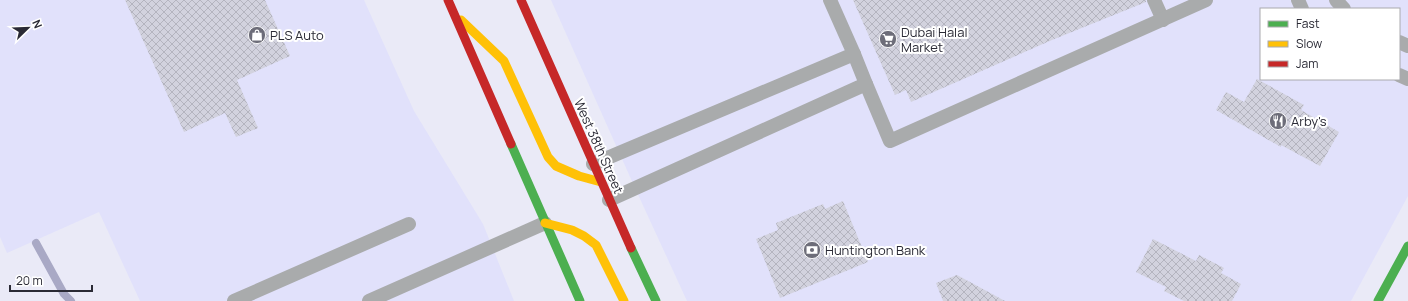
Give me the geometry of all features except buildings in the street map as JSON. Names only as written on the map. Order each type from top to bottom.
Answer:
[{"type":"main road","points":[[448,0],[580,301]]},
{"type":"main road","name":"West 38th Street","points":[[521,0],[609,200],[656,301]]},
{"type":"main road","points":[[454,14],[504,61],[548,157],[556,166],[580,176],[601,182]]},
{"type":"main road","points":[[545,223],[567,228],[588,238],[596,244],[624,301]]},
{"type":"main road","points":[[1378,301],[1408,246]]},
{"type":"lane","points":[[830,0],[890,141],[1206,0]]},
{"type":"lane","points":[[1154,0],[1162,20]]},
{"type":"lane","points":[[1336,0],[1343,8]]},
{"type":"lane","points":[[593,164],[854,54]]},
{"type":"lane","points":[[609,200],[866,84]]},
{"type":"lane","points":[[369,301],[545,223]]},
{"type":"lane","points":[[234,301],[409,224]]},
{"type":"shaded area","points":[[0,0],[364,0],[414,111],[483,224],[514,301],[140,301],[99,212],[7,253],[0,237]]},
{"type":"shaded area","points":[[551,0],[1408,0],[1408,196],[1351,301],[687,301]]},
{"type":"waterway","points":[[36,243],[64,294],[71,301]]},
{"type":"traffic: fast","points":[[511,144],[580,301]]},
{"type":"traffic: fast","points":[[1378,301],[1408,246]]},
{"type":"traffic: fast","points":[[631,248],[656,301]]},
{"type":"traffic: slow","points":[[461,20],[504,61],[548,157],[556,166],[579,176],[601,182]]},
{"type":"traffic: slow","points":[[545,223],[572,230],[584,236],[596,245],[624,301]]},
{"type":"traffic: jam","points":[[448,0],[511,144]]},
{"type":"traffic: jam","points":[[521,0],[631,248]]},
{"type":"place","name":"PLS Auto","points":[[257,35]]},
{"type":"place","name":"Dubai Halal Market","points":[[888,39]]},
{"type":"place","name":"Arby's","points":[[1278,121]]},
{"type":"place","name":"Huntington Bank","points":[[812,250]]}]
